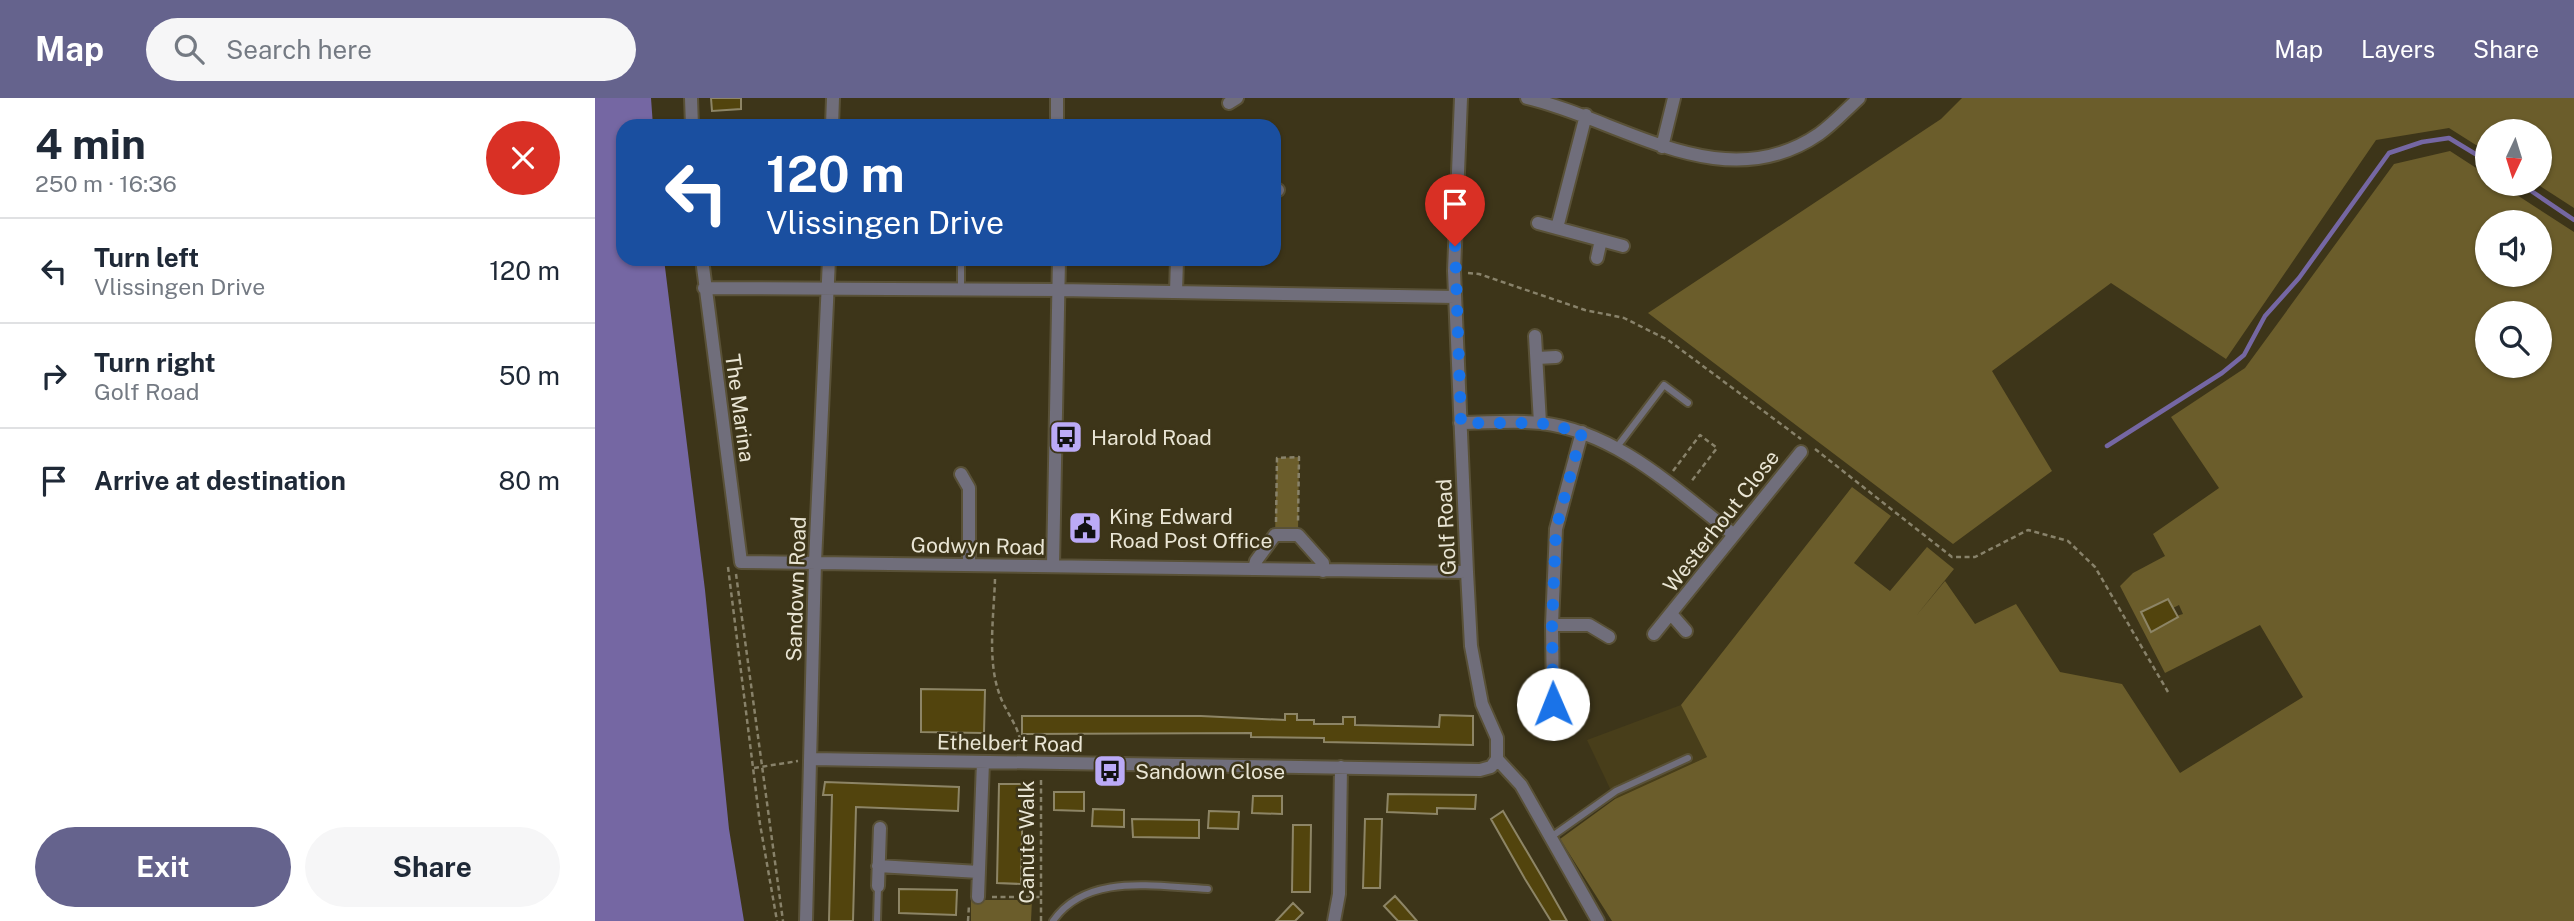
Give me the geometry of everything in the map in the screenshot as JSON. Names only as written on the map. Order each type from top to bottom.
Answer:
[{"type":"street","points":[[691,98],[692,119]]},
{"type":"street","points":[[832,119],[833,98]]},
{"type":"street","points":[[1057,98],[1058,119]]},
{"type":"street","name":"Golf Road","points":[[1461,98],[1454,271],[1471,646],[1482,704],[1497,738],[1497,759]]},
{"type":"street","points":[[1527,98],[1586,115],[1662,147],[1699,158],[1736,159],[1777,153],[1818,135],[1859,98]]},
{"type":"street","points":[[1662,147],[1674,98]]},
{"type":"street","points":[[1557,228],[1586,115]]},
{"type":"street","points":[[1538,223],[1623,246]]},
{"type":"street","points":[[1597,258],[1601,240]]},
{"type":"street","name":"The Marina","points":[[702,266],[734,562]]},
{"type":"street","name":"Sandown Road","points":[[806,921],[815,562],[829,266]]},
{"type":"street","points":[[1053,566],[1059,266]]},
{"type":"street","points":[[1176,292],[1177,266]]},
{"type":"street","points":[[704,288],[1059,289],[1455,297]]},
{"type":"street","points":[[1535,336],[1540,423]]},
{"type":"street","points":[[1537,358],[1556,357]]},
{"type":"street","points":[[1461,423],[1540,423],[1582,432],[1617,447],[1733,534]]},
{"type":"street","points":[[1553,704],[1552,625],[1559,513],[1582,432]]},
{"type":"street","name":"Westerhout Close","points":[[1654,634],[1806,447]]},
{"type":"street","points":[[961,474],[969,488],[969,564]]},
{"type":"street","points":[[1254,569],[1256,561],[1275,535],[1298,535],[1323,563],[1323,571]]},
{"type":"street","name":"Godwyn Road","points":[[734,562],[1467,572]]},
{"type":"street","name":"Westerhout Close","points":[[1672,615],[1686,631]]},
{"type":"street","points":[[1552,625],[1589,625],[1609,637]]},
{"type":"street","name":"Ethelbert Road","points":[[812,759],[1480,770],[1491,767],[1497,759]]},
{"type":"street","points":[[1497,759],[1521,785],[1598,921]]},
{"type":"street","points":[[978,897],[983,762]]},
{"type":"street","points":[[1333,921],[1339,894],[1341,767]]},
{"type":"street","points":[[878,886],[880,828]]},
{"type":"street","points":[[878,866],[979,872]]},
{"type":"lane","points":[[961,266],[961,289]]},
{"type":"lane","points":[[1617,447],[1664,385],[1688,403]]},
{"type":"lane","points":[[1551,837],[1616,791],[1688,758]]},
{"type":"lane","points":[[877,921],[878,886]]},
{"type":"lane","points":[[1053,921],[1079,897],[1110,886],[1208,889]]},
{"type":"path","points":[[1454,271],[1479,274],[1585,310],[1624,318],[1668,340],[1952,557],[1975,556],[2028,530],[2068,541],[2095,567],[2168,692]]},
{"type":"path","points":[[1665,482],[1700,435],[1717,449],[1681,494]]},
{"type":"path","points":[[1275,535],[1277,458],[1299,457],[1298,535]]},
{"type":"path","points":[[734,562],[731,593],[777,921]]},
{"type":"path","points":[[995,565],[994,671],[998,693],[1021,738],[1022,762]]},
{"type":"path","points":[[737,581],[783,921]]},
{"type":"path","points":[[731,593],[739,592]]},
{"type":"path","points":[[754,768],[812,759]]},
{"type":"path","name":"Canute Walk","points":[[1041,921],[1042,762]]},
{"type":"path","points":[[770,870],[777,870]]},
{"type":"path","points":[[968,921],[969,897],[1041,897]]},
{"type":"shaded area","points":[[595,98],[651,98],[652,119],[616,119],[616,266],[665,266],[705,590],[729,829],[744,921],[595,921]]},
{"type":"shaded area","points":[[1962,98],[2574,98],[2574,208],[2552,194],[2552,119],[2475,119],[2475,144],[2449,128],[2376,140],[2226,359],[2111,283],[1992,371],[2052,471],[1953,544],[1648,313],[1941,119]]},
{"type":"shaded area","points":[[2450,151],[2475,167],[2475,196],[2518,196],[2540,210],[2475,210],[2475,287],[2552,287],[2552,218],[2574,232],[2574,921],[1612,921],[1560,839],[1615,799],[1707,757],[1681,705],[1852,487],[1891,516],[1854,563],[1890,591],[1927,547],[1954,569],[1916,616],[1945,581],[1975,624],[2016,604],[2060,672],[2122,684],[2180,773],[2303,697],[2260,625],[2165,673],[2120,586],[2133,573],[2165,556],[2153,534],[2219,488],[2171,417],[2245,368],[2394,164]],"holes":[[[2168,599],[2173,608],[2179,605],[2183,614],[2160,621],[2162,626],[2151,632],[2142,612]]]},
{"type":"shaded area","points":[[1299,457],[1298,535],[1275,535],[1277,458]]},
{"type":"shaded area","points":[[1681,705],[1707,757],[1615,799],[1587,740]]},
{"type":"shaded area","points":[[971,900],[1032,900],[1031,921],[971,921]]},
{"type":"building","points":[[711,98],[741,98],[741,109],[712,111]]},
{"type":"building","points":[[2168,599],[2178,617],[2151,632],[2141,612]]},
{"type":"building","points":[[921,689],[985,690],[984,733],[921,732]]},
{"type":"building","points":[[1285,714],[1297,714],[1297,720],[1314,720],[1314,724],[1343,724],[1343,717],[1355,717],[1355,725],[1439,727],[1440,715],[1473,716],[1473,745],[1324,742],[1324,738],[1251,737],[1251,733],[1022,734],[1022,716],[1201,716],[1285,720]]},
{"type":"building","points":[[825,782],[959,787],[958,811],[856,807],[853,921],[829,921],[832,795],[823,795]]},
{"type":"building","points":[[999,784],[1023,784],[1021,884],[997,883]]},
{"type":"building","points":[[1054,792],[1084,792],[1084,811],[1054,810]]},
{"type":"building","points":[[1388,794],[1476,795],[1475,809],[1437,808],[1437,814],[1387,812]]},
{"type":"building","points":[[1253,796],[1282,796],[1282,814],[1252,813]]},
{"type":"building","points":[[1093,809],[1124,810],[1124,827],[1092,826]]},
{"type":"building","points":[[1209,811],[1239,812],[1238,829],[1208,828]]},
{"type":"building","points":[[1503,811],[1567,921],[1551,921],[1525,879],[1491,819]]},
{"type":"building","points":[[1132,819],[1199,820],[1199,838],[1133,837]]},
{"type":"building","points":[[1365,819],[1382,819],[1380,888],[1363,888]]},
{"type":"building","points":[[1293,825],[1311,825],[1310,892],[1292,892]]},
{"type":"building","points":[[899,889],[957,890],[956,915],[899,913]]},
{"type":"building","points":[[1395,896],[1417,921],[1398,921],[1384,906]]},
{"type":"building","points":[[1293,903],[1303,913],[1295,921],[1276,921]]},
{"type":"waterway","points":[[2107,446],[2222,373],[2244,355],[2265,316],[2299,278],[2389,153],[2422,142],[2449,138],[2475,154]]},
{"type":"waterway","points":[[2539,196],[2574,220]]},
{"type":"place","name":"Harold Road","points":[[1066,437]]},
{"type":"place","name":"King Edward Road Post Office","points":[[1085,528]]},
{"type":"place","name":"Sandown Close","points":[[1110,771]]},
{"type":"route","points":[[1455,246],[1461,423],[1540,423],[1582,432],[1563,493],[1556,529],[1552,625],[1553,704]]}]
